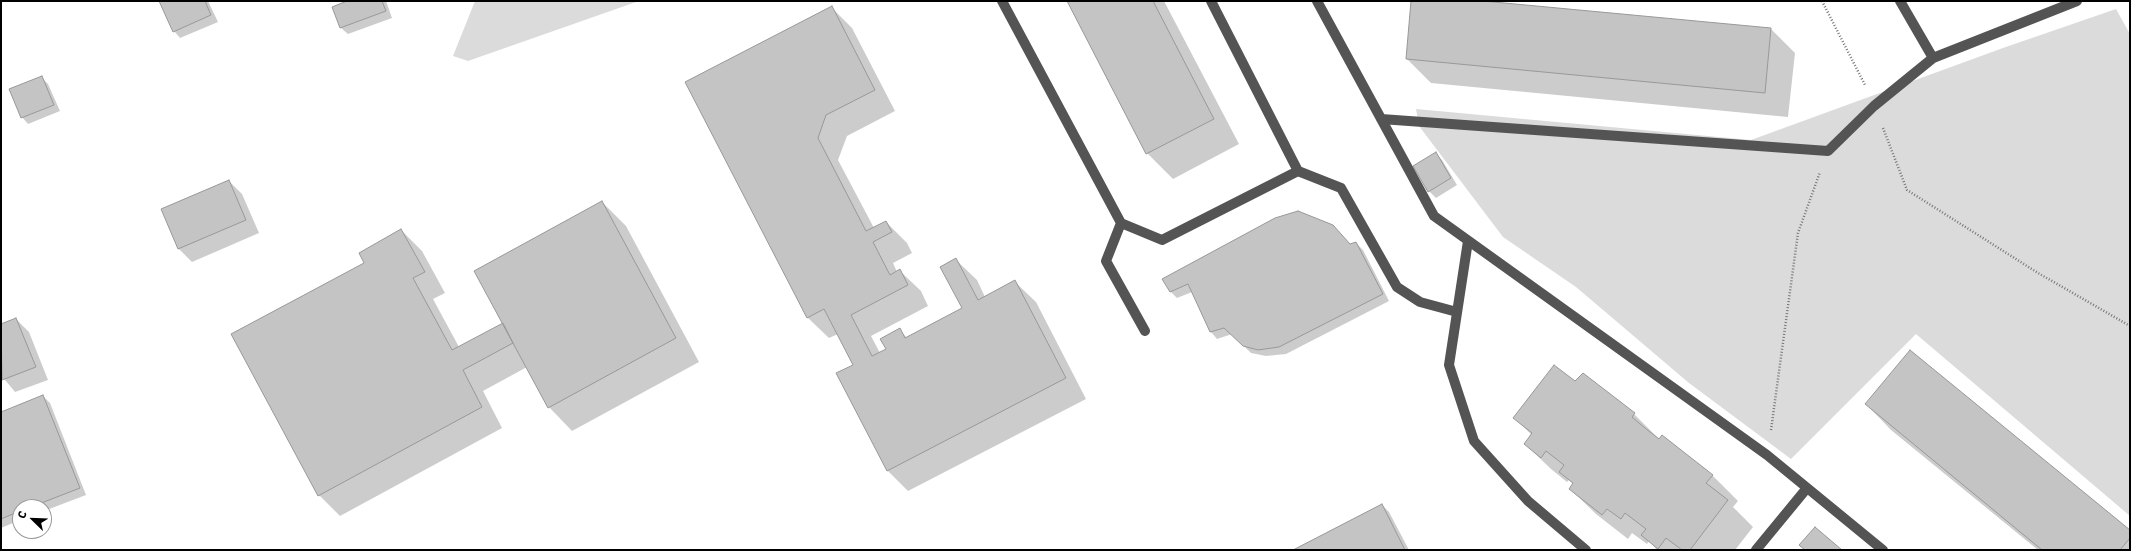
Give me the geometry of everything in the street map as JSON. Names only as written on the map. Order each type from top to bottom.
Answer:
[{"type":"lane","points":[[1002,1],[1120,223],[1162,240],[1298,171]]},
{"type":"lane","points":[[1211,1],[1298,171],[1341,188],[1397,288],[1420,302],[1457,312]]},
{"type":"lane","points":[[1317,1],[1434,216],[1767,455],[1883,550]]},
{"type":"lane","points":[[1900,1],[1933,58]]},
{"type":"lane","points":[[1381,119],[1828,151],[1874,106],[1933,58],[2077,1]]},
{"type":"lane","points":[[1120,223],[1106,261],[1145,331]]},
{"type":"lane","points":[[1468,241],[1449,365],[1474,441],[1528,501],[1586,550]]},
{"type":"lane","points":[[1756,550],[1807,488]]},
{"type":"path","points":[[1822,1],[1864,82],[1907,190],[2038,273],[2130,326]]},
{"type":"path","points":[[1861,89],[1864,82]]},
{"type":"path","points":[[1767,455],[1798,234],[1828,151]]},
{"type":"shaded area","points":[[475,1],[639,1],[468,61],[453,56]]},
{"type":"shaded area","points":[[2116,9],[2130,34],[2130,516],[1916,334],[1791,459],[1689,383],[1576,287],[1503,237],[1419,126],[1416,109],[1751,140],[2003,48]]},
{"type":"building","points":[[159,1],[205,1],[211,15],[173,32]]},
{"type":"building","points":[[347,1],[382,1],[386,11],[340,28],[332,7]]},
{"type":"building","points":[[1067,1],[1153,1],[1214,119],[1146,154]]},
{"type":"building","points":[[1411,1],[1483,1],[1771,28],[1765,93],[1406,59]]},
{"type":"building","points":[[832,6],[875,90],[826,115],[818,138],[866,231],[886,221],[892,232],[873,242],[890,275],[900,269],[908,285],[851,315],[872,356],[886,349],[880,339],[900,328],[905,338],[962,308],[940,267],[956,258],[978,300],[1015,280],[1066,378],[887,471],[836,373],[853,365],[824,309],[807,318],[685,82]]},
{"type":"building","points":[[42,76],[54,105],[21,118],[9,89]]},
{"type":"building","points":[[1436,152],[1451,178],[1428,192],[1413,166]]},
{"type":"building","points":[[229,180],[246,220],[178,249],[161,209]]},
{"type":"building","points":[[602,201],[676,338],[548,408],[474,271]]},
{"type":"building","points":[[1298,211],[1333,225],[1350,244],[1356,242],[1383,294],[1279,347],[1258,350],[1243,346],[1224,328],[1210,332],[1188,284],[1170,292],[1162,279],[1275,218]]},
{"type":"building","points":[[401,229],[425,272],[413,278],[452,350],[503,323],[513,343],[463,370],[482,407],[318,496],[231,334],[364,263],[359,253]]},
{"type":"building","points":[[16,318],[36,367],[2,380],[1,324]]},
{"type":"building","points":[[1910,350],[2130,530],[2130,538],[2120,550],[2042,550],[1865,404]]},
{"type":"building","points":[[1554,365],[1575,381],[1583,373],[1635,413],[1632,417],[1659,439],[1662,435],[1713,475],[1706,483],[1728,500],[1690,550],[1682,550],[1666,538],[1658,549],[1641,535],[1646,529],[1625,513],[1621,519],[1607,509],[1602,515],[1569,489],[1573,483],[1559,472],[1564,465],[1546,451],[1541,458],[1524,444],[1532,433],[1513,418]]},
{"type":"building","points":[[43,395],[80,488],[52,499],[12,499],[12,514],[1,519],[1,412]]},
{"type":"building","points":[[1382,504],[1405,550],[1293,550]]},
{"type":"building","points":[[1815,527],[1842,550],[1805,550],[1799,545]]}]
